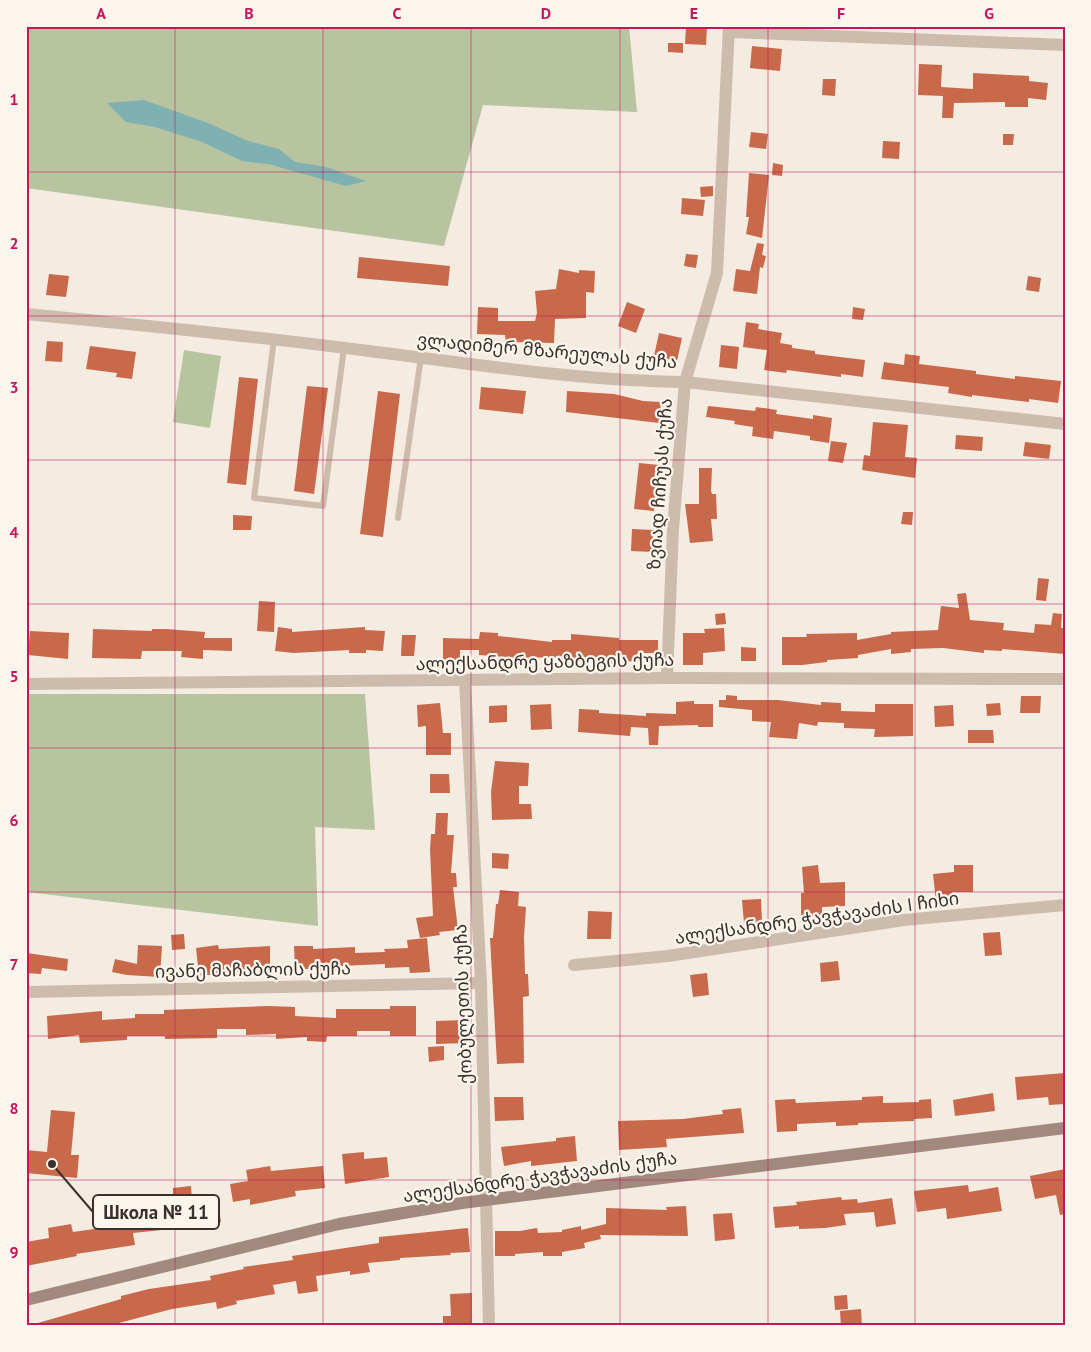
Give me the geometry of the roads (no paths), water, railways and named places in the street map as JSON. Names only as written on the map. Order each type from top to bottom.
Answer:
[{"type":"street","points":[[729,29],[1065,45]]},
{"type":"street","name":"ზვიად ჩიჩუას ქუჩა","points":[[667,678],[673,529],[685,382],[717,272],[729,29]]},
{"type":"street","name":"ვლადიმერ მზარეულას ქუჩა","points":[[26,314],[274,339],[645,381],[685,382],[1065,424]]},
{"type":"street","name":"ალექსანდრე ყაზბეგის ქუჩა","points":[[26,684],[667,678],[1065,679]]},
{"type":"street","name":"ქობულეთის ქუჩა","points":[[465,681],[481,983],[489,1326]]},
{"type":"street","name":"ალექსანდრე ჭავჭავაძის I ჩიხი","points":[[574,965],[668,956],[904,920],[1065,905]]},
{"type":"street","name":"ივანე მაჩაბლის ქუჩა","points":[[26,992],[481,983]]},
{"type":"street","name":"ალექსანდრე ჭავჭავაძის ქუჩა","points":[[26,1300],[339,1224],[486,1199],[1065,1128]]},
{"type":"lane","points":[[274,339],[254,498],[323,506],[344,348]]},
{"type":"lane","points":[[398,518],[421,357]]},
{"type":"water","points":[[144,100],[208,123],[248,141],[279,149],[295,162],[326,167],[366,181],[346,186],[268,164],[242,161],[202,142],[155,127],[126,122],[107,103]]},
{"type":"place","name":"Школа № 11","points":[[52,1164]]}]
